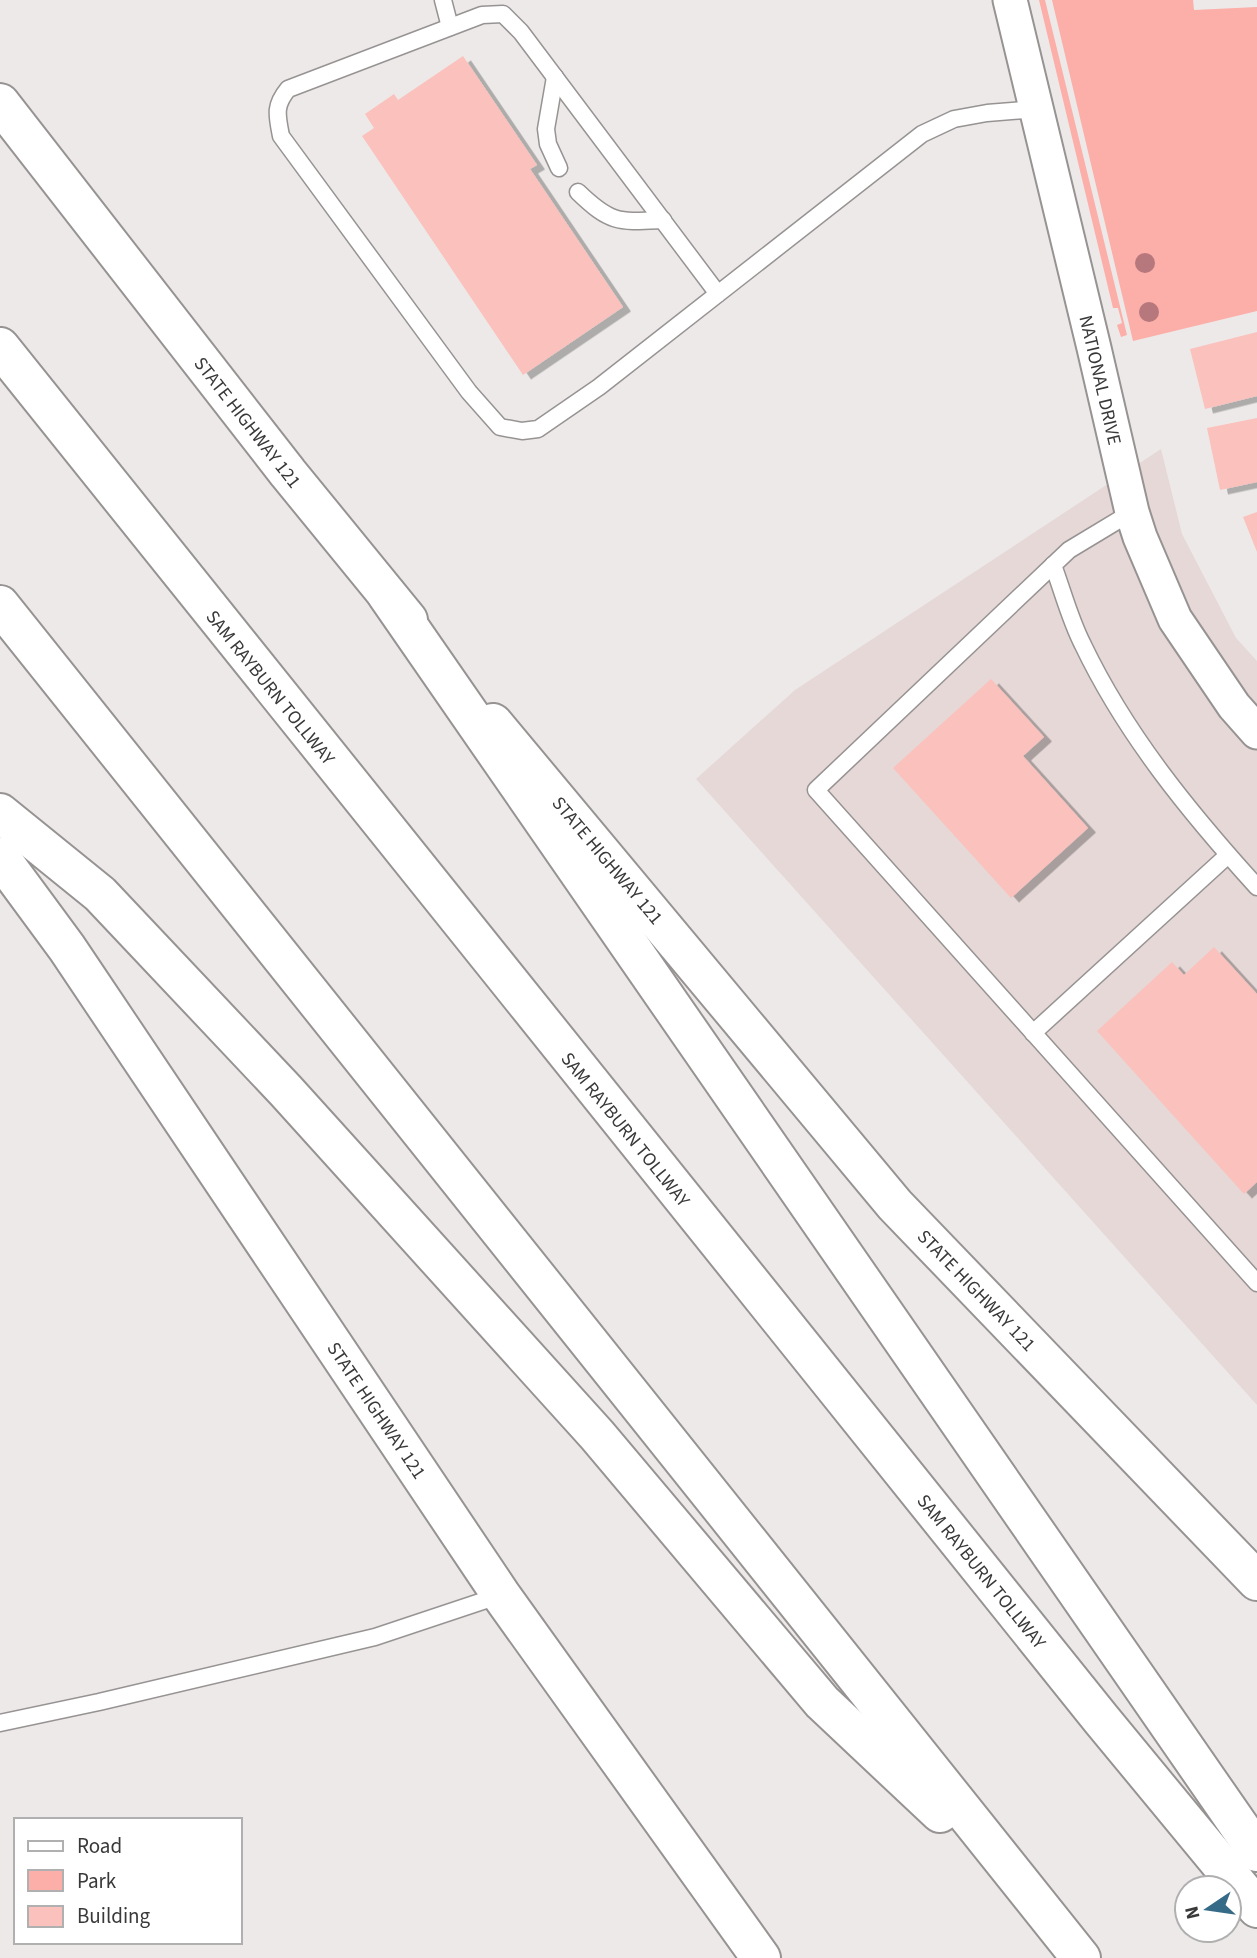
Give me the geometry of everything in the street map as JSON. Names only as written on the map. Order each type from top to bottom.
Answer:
[{"type":"main road","name":"STATE HIGHWAY 121","points":[[0,103],[288,473],[387,595],[895,1205],[1257,1581]]},
{"type":"main road","name":"SAM RAYBURN TOLLWAY","points":[[0,348],[1083,1697],[1257,1908]]},
{"type":"main road","points":[[387,595],[1257,1852]]},
{"type":"main road","points":[[0,605],[1081,1958]]},
{"type":"main road","points":[[0,813],[100,894],[286,1091],[597,1435],[822,1702],[1045,1913]]},
{"type":"main road","name":"STATE HIGHWAY 121","points":[[0,857],[75,960],[502,1595],[761,1958]]},
{"type":"street","name":"NATIONAL DRIVE","points":[[1010,0],[1140,537],[1175,619],[1234,706],[1257,732]]},
{"type":"lane","points":[[443,0],[450,27]]},
{"type":"lane","points":[[718,294],[521,32],[503,14],[482,15],[450,27],[288,89],[279,99],[277,112],[281,136],[469,392],[500,427],[522,431],[538,429],[599,387],[718,294],[922,134],[954,119],[1036,109]]},
{"type":"lane","points":[[555,77],[546,129],[548,144],[559,168]]},
{"type":"lane","points":[[578,192],[594,208],[611,219],[625,222],[663,220]]},
{"type":"lane","points":[[1132,512],[1069,550],[816,790],[1257,1283]]},
{"type":"lane","points":[[1053,565],[1082,644],[1119,712],[1163,775],[1257,887]]},
{"type":"lane","points":[[1033,1033],[1228,855]]},
{"type":"lane","points":[[0,1723],[375,1637],[502,1595]]},
{"type":"shaded area","points":[[1161,449],[1182,534],[1236,638],[1257,661],[1257,1405],[696,779],[795,690]]},
{"type":"green space","points":[[1039,0],[1045,0],[1127,335],[1121,337],[1117,325],[1122,323],[1118,308],[1113,308]]},
{"type":"green space","points":[[1052,0],[1193,0],[1194,10],[1257,7],[1257,311],[1133,341]]},
{"type":"building","points":[[463,56],[537,165],[530,169],[623,307],[523,375],[362,136],[374,128],[365,114],[394,94],[398,100]]},
{"type":"building","points":[[1257,332],[1257,396],[1205,409],[1190,349]]},
{"type":"building","points":[[1257,418],[1257,482],[1220,490],[1207,428]]},
{"type":"building","points":[[1257,512],[1257,552],[1243,517]]},
{"type":"building","points":[[991,679],[1044,737],[1023,756],[1088,828],[1011,898],[893,768]]},
{"type":"building","points":[[1214,947],[1257,994],[1257,1182],[1244,1194],[1097,1031],[1172,962],[1184,975]]}]
